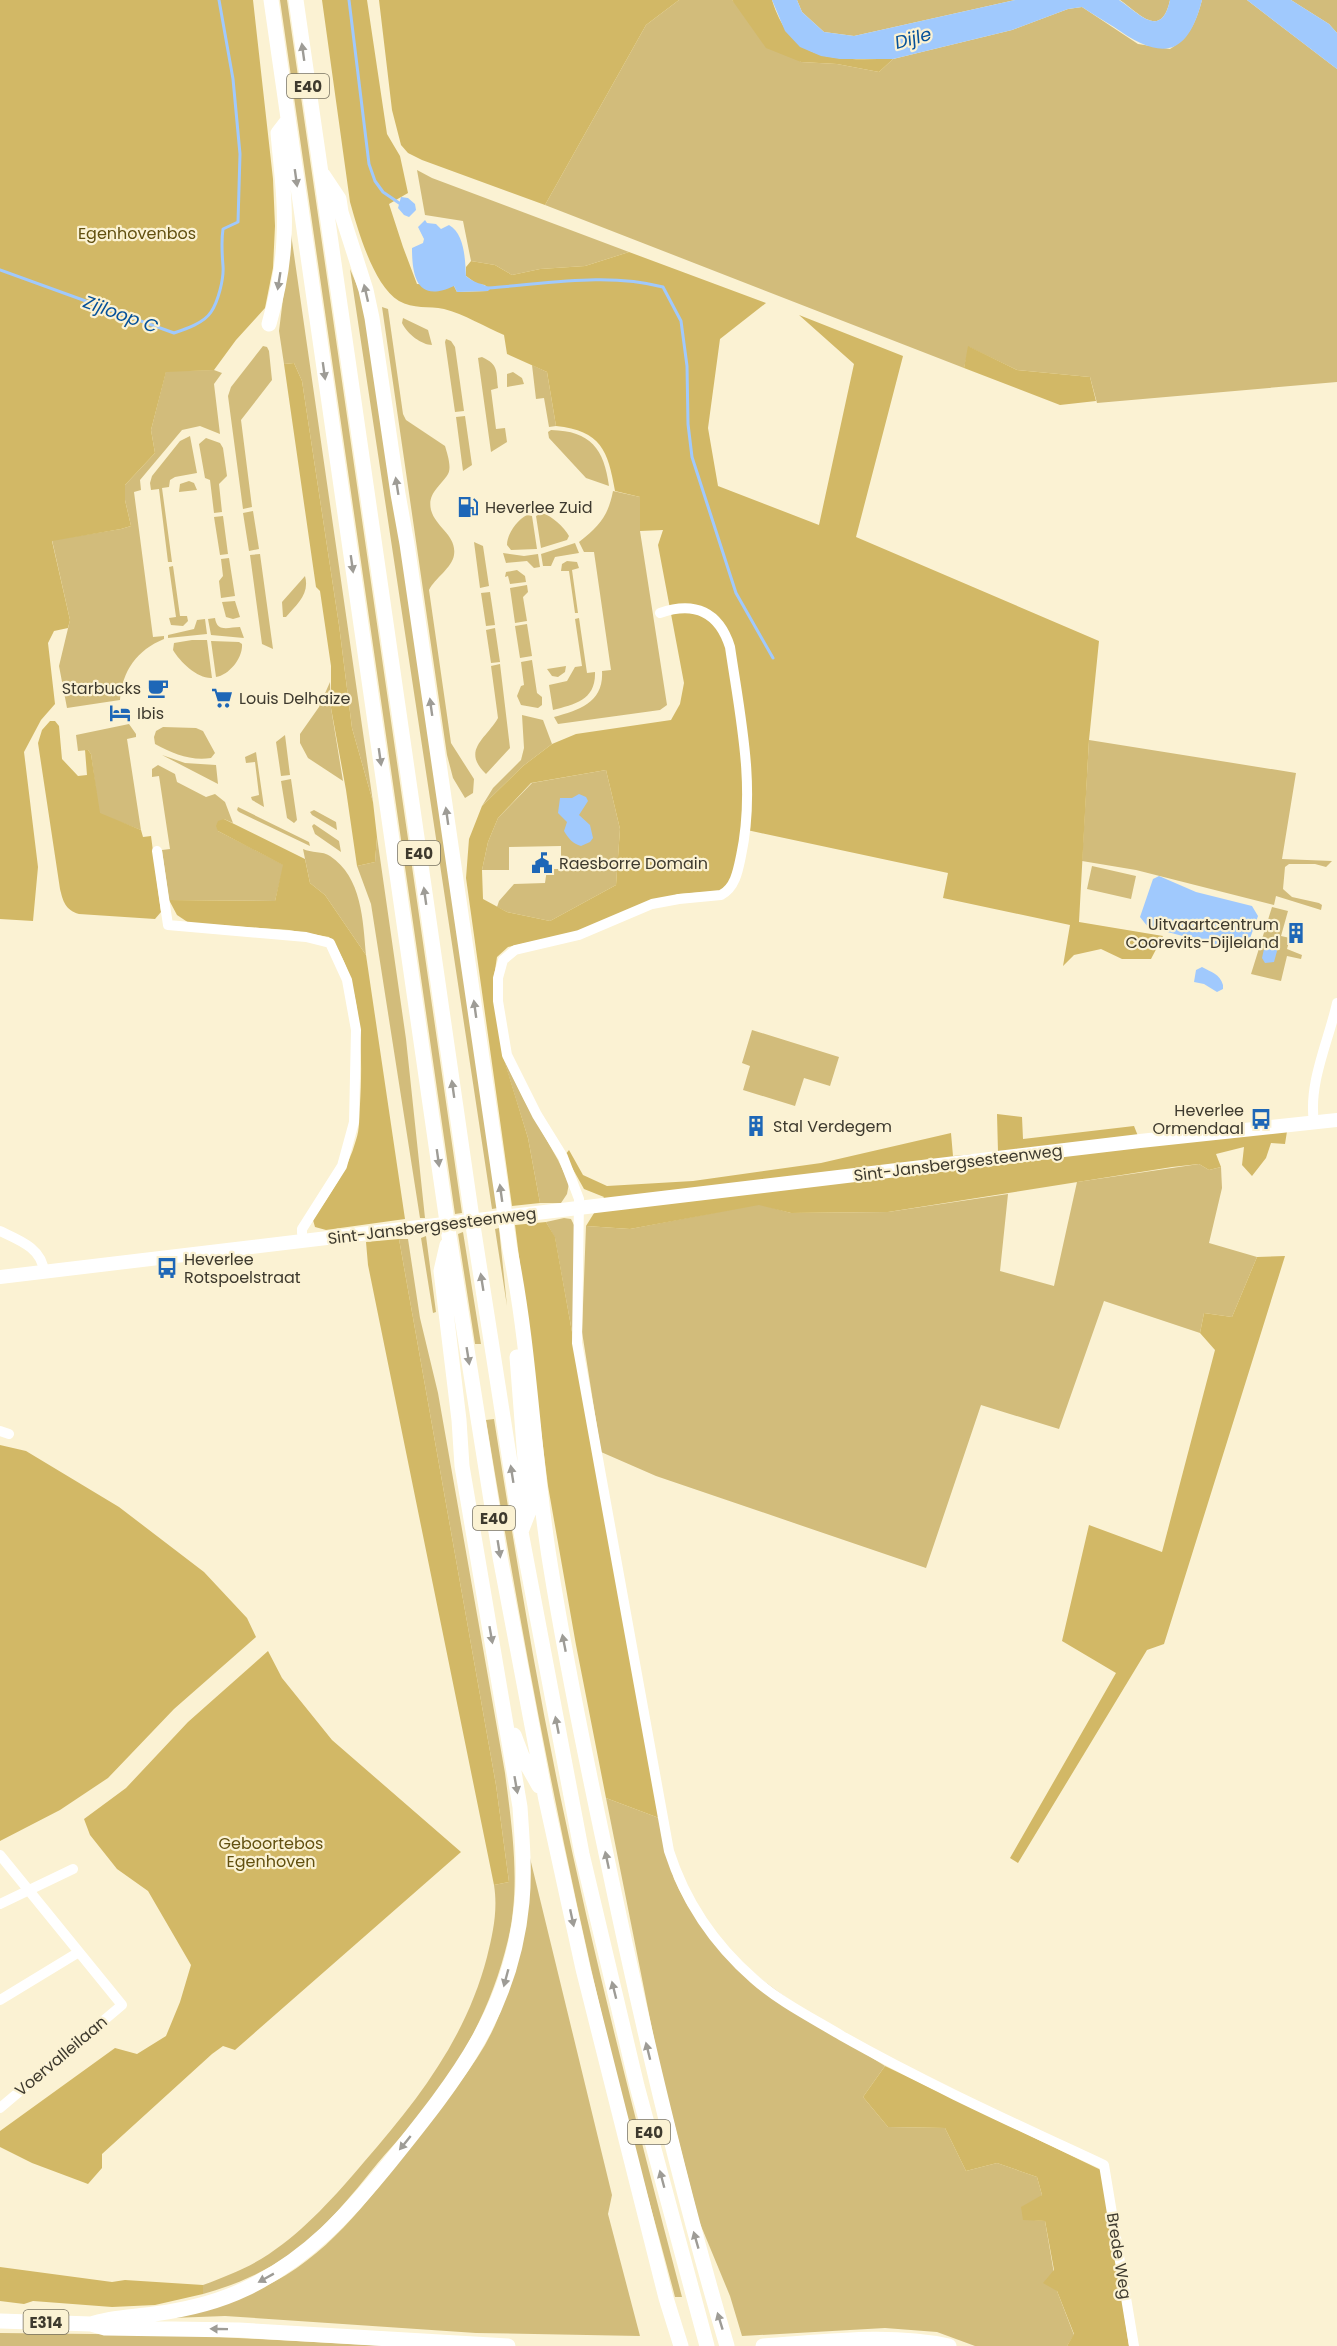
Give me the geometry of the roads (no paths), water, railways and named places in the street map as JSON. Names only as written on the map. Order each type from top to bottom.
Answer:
[{"type":"highway","name":"E40","points":[[271,0],[449,1236],[500,1557],[546,1800],[583,1969],[666,2298],[681,2346]]},
{"type":"highway","name":"E40","points":[[296,0],[474,1232],[521,1532],[582,1854],[637,2086],[707,2346]]},
{"type":"highway","points":[[269,324],[278,290],[284,238],[284,195],[278,133],[288,120]]},
{"type":"highway","points":[[321,172],[339,198],[372,318],[409,555],[510,1250],[525,1335],[549,1560],[580,1730],[648,2051],[727,2346]]},
{"type":"highway","points":[[91,2324],[105,2319],[164,2312],[213,2301],[244,2289],[295,2260],[320,2241],[362,2197],[462,2070],[482,2038],[502,1992],[514,1947],[522,1903],[524,1859],[520,1807],[462,1466],[459,1420],[441,1271],[449,1236]]},
{"type":"highway","points":[[510,1250],[529,1510],[521,1532]]},
{"type":"highway","points":[[504,1707],[522,1756],[546,1800]]},
{"type":"highway","name":"E314","points":[[0,2321],[91,2324],[105,2328],[239,2330],[508,2346]]},
{"type":"highway","points":[[763,2346],[884,2338],[927,2341],[949,2346]]},
{"type":"main road","name":"Sint-Jansbergsesteenweg","points":[[0,1277],[1337,1120]]},
{"type":"street","points":[[578,1209],[579,1198],[563,1157],[537,1115],[507,1055],[498,1001],[498,978],[504,960],[515,950],[579,935],[652,904],[679,899],[714,898],[727,892],[736,877],[747,830],[746,758],[730,647],[725,630],[702,611],[688,607],[660,613]]},
{"type":"street","points":[[157,851],[168,925],[306,937],[330,944],[347,980],[356,1030],[354,1122],[342,1166],[302,1229],[302,1233]]},
{"type":"street","points":[[1314,1122],[1318,1072],[1337,1004]]},
{"type":"street","name":"Brede Weg","points":[[578,1209],[577,1343],[669,1851],[678,1880],[688,1899],[719,1943],[753,1978],[787,2004],[906,2071],[1104,2165],[1134,2346]]},
{"type":"street","points":[[0,1231],[32,1248],[42,1260],[44,1272]]},
{"type":"street","points":[[0,1855],[79,1952],[0,2000]]},
{"type":"street","points":[[0,1904],[73,1869]]},
{"type":"street","name":"Voervalleilaan","points":[[0,2108],[122,2005],[79,1952]]},
{"type":"water","name":"Dijle","points":[[772,0],[797,0],[802,12],[824,32],[854,36],[1015,0],[1119,0],[1141,16],[1155,21],[1161,19],[1166,12],[1170,0],[1202,0],[1196,20],[1188,34],[1179,43],[1169,48],[1145,45],[1082,7],[1068,9],[1012,30],[893,59],[840,59],[821,56],[800,47],[785,31]]},
{"type":"water","points":[[1247,0],[1291,0],[1329,24],[1337,33],[1337,69]]},
{"type":"water","points":[[401,197],[408,198],[415,204],[416,210],[409,217],[398,208]]},
{"type":"water","points":[[425,220],[427,223],[436,224],[441,229],[449,225],[454,229],[463,248],[466,276],[472,281],[491,288],[488,291],[457,292],[454,286],[432,291],[420,285],[414,269],[412,248],[423,243],[424,239],[418,227]]},
{"type":"water","points":[[579,794],[586,797],[588,801],[579,815],[590,825],[593,838],[581,846],[567,836],[564,831],[567,822],[558,813],[560,798],[572,798]]},
{"type":"water","points":[[1159,876],[1196,892],[1252,906],[1258,916],[1248,944],[1237,950],[1148,927],[1140,917],[1153,879]]},
{"type":"water","points":[[1270,945],[1274,946],[1277,951],[1274,962],[1265,963],[1262,958],[1264,949]]},
{"type":"water","points":[[1202,967],[1222,981],[1223,989],[1217,992],[1204,984],[1194,982],[1196,970]]},
{"type":"waterway","name":"Zijloop C","points":[[0,270],[174,333],[208,316],[216,302],[221,284],[223,229],[238,222],[240,154],[233,79],[219,0]]},
{"type":"waterway","points":[[349,0],[369,164],[375,181],[383,192],[402,205]]},
{"type":"waterway","points":[[488,288],[598,280],[620,280],[663,287],[681,321],[687,366],[688,424],[692,457],[736,593],[773,658]]},
{"type":"place","name":"Heverlee Zuid","points":[[468,507]]},
{"type":"place","name":"Starbucks","points":[[158,688]]},
{"type":"place","name":"Louis Delhaize","points":[[222,698]]},
{"type":"place","name":"Ibis","points":[[120,713]]},
{"type":"place","name":"Raesborre Domain","points":[[542,863]]},
{"type":"place","name":"Uitvaartcentrum Coorevits-Dijleland","points":[[1296,933]]},
{"type":"place","name":"Heverlee Ormendaal","points":[[1261,1119]]},
{"type":"place","name":"Stal Verdegem","points":[[756,1126]]},
{"type":"place","name":"Heverlee Rotspoelstraat","points":[[167,1268]]},
{"type":"park label","name":"Egenhovenbos","points":[[137,233]]},
{"type":"park label","name":"Geboortebos Egenhoven","points":[[271,1852]]}]
